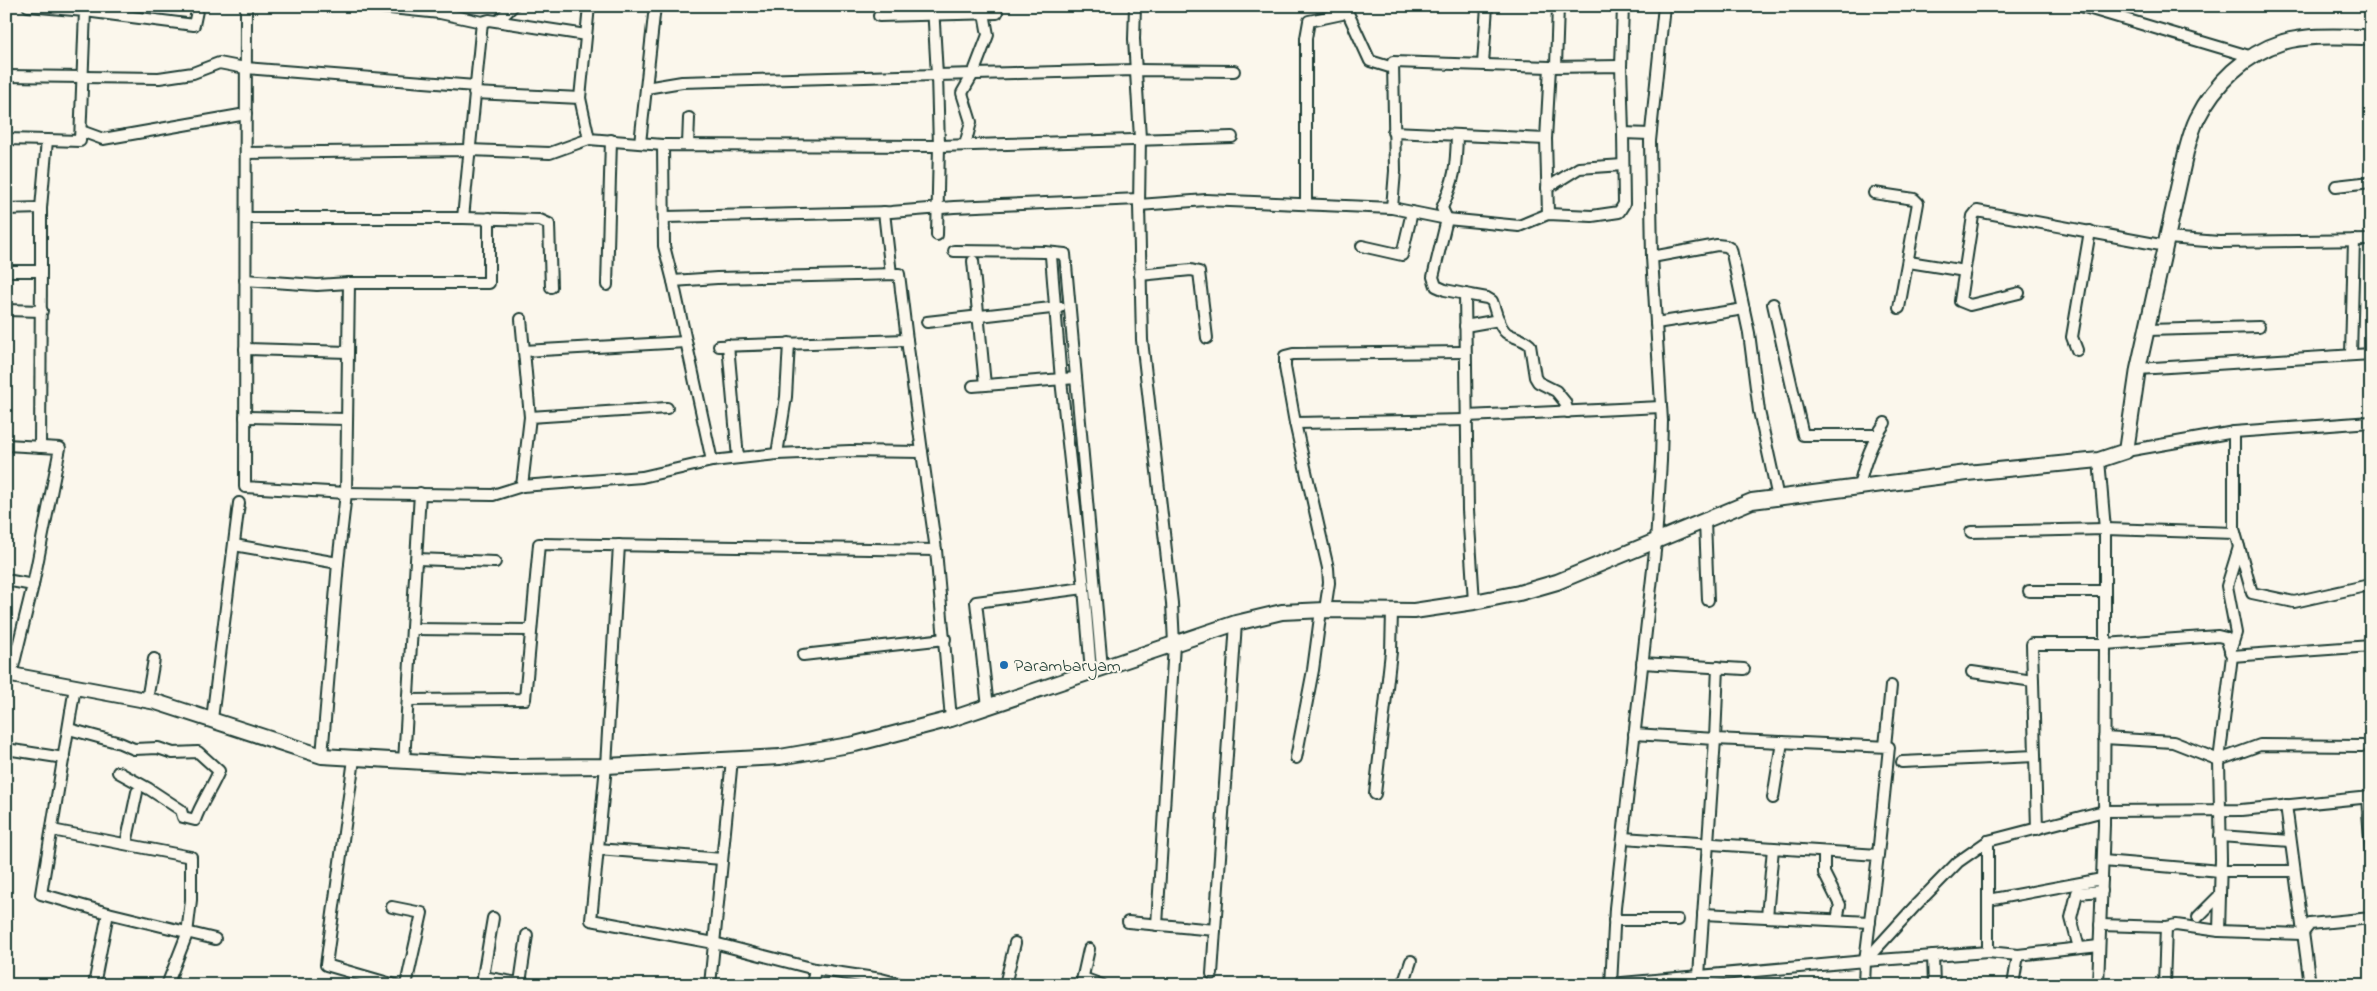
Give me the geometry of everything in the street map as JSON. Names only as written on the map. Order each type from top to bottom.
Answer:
[{"type":"main road","points":[[9,675],[147,700],[212,719],[322,756],[510,767],[606,766],[780,757],[855,744],[951,719],[1174,644],[1236,624],[1282,612],[1322,610],[1392,611],[1444,608],[1519,593],[1557,582],[1752,501],[2099,460],[2126,451],[2138,369],[2186,152],[2196,119],[2227,76],[2249,56],[2284,42],[2321,36],[2371,37]]},
{"type":"street","points":[[28,6],[78,9],[194,25],[198,6]]},
{"type":"street","points":[[246,6],[245,487],[346,493],[493,495],[522,486],[642,477],[712,461],[777,454],[850,451],[922,452]]},
{"type":"street","points":[[371,6],[440,10],[482,22],[489,20],[498,21],[586,35]]},
{"type":"street","points":[[498,21],[513,6]]},
{"type":"street","points":[[589,6],[580,98],[589,139]]},
{"type":"street","points":[[640,143],[655,6]]},
{"type":"street","points":[[1135,6],[1135,70],[1140,138],[1139,202],[1142,340],[1172,604],[1174,644],[1157,925]]},
{"type":"street","points":[[1483,64],[1487,6]]},
{"type":"street","points":[[1548,214],[1546,139],[1558,6]]},
{"type":"street","points":[[665,217],[884,212],[1206,200],[1392,208],[1447,220],[1519,226],[1548,214],[1592,216],[1619,212],[1624,204],[1621,66],[1623,6]]},
{"type":"street","points":[[1664,6],[1650,134],[1652,257],[1661,407],[1662,461],[1656,542],[1614,920],[1611,985],[1865,961],[1988,952],[2018,955],[2099,946]]},
{"type":"street","points":[[2081,6],[2249,56]]},
{"type":"street","points":[[1306,204],[1306,38],[1309,21],[1342,14],[1348,8],[1370,60],[1393,68]]},
{"type":"street","points":[[6,139],[80,141],[84,76],[78,9]]},
{"type":"street","points":[[933,10],[938,75],[937,235]]},
{"type":"street","points":[[879,16],[933,10],[997,13]]},
{"type":"street","points":[[966,145],[971,122],[962,93],[973,74],[988,35],[984,13]]},
{"type":"street","points":[[463,218],[482,22]]},
{"type":"street","points":[[1392,208],[1394,171],[1393,62],[1553,67],[1621,66]]},
{"type":"street","points":[[6,76],[176,77],[219,63],[245,68],[580,98]]},
{"type":"street","points":[[646,88],[682,82],[1135,70],[1234,71]]},
{"type":"street","points":[[81,131],[103,139],[246,114]]},
{"type":"street","points":[[688,145],[689,118]]},
{"type":"street","points":[[1393,132],[1546,139]]},
{"type":"street","points":[[1623,133],[1650,134]]},
{"type":"street","points":[[1457,135],[1454,182],[1442,208],[1447,220],[1433,276],[1436,286],[1445,290],[1487,298],[1492,301],[1502,328],[1507,334],[1523,338],[1530,345],[1535,377],[1538,382],[1556,391],[1565,402],[1568,412]]},
{"type":"street","points":[[246,153],[469,150],[550,153],[589,139],[663,145],[938,146],[1140,138],[1232,137]]},
{"type":"street","points":[[40,446],[41,208],[47,140]]},
{"type":"street","points":[[607,284],[611,140]]},
{"type":"street","points":[[663,145],[664,246],[712,461]]},
{"type":"street","points":[[1547,188],[1579,168],[1623,165]]},
{"type":"street","points":[[2336,186],[2371,182]]},
{"type":"street","points":[[1874,193],[1914,199],[1918,203],[1909,262],[1899,308]]},
{"type":"street","points":[[6,209],[41,208]]},
{"type":"street","points":[[2019,293],[1970,305],[1960,301],[1973,216],[1977,211],[2090,231],[2167,242],[2371,240]]},
{"type":"street","points":[[884,212],[891,274]]},
{"type":"street","points":[[1362,246],[1402,255],[1412,212]]},
{"type":"street","points":[[246,218],[489,218],[540,220],[549,224],[551,287]]},
{"type":"street","points":[[245,280],[317,285],[350,283],[489,283],[489,218]]},
{"type":"street","points":[[2077,350],[2072,337],[2090,231]]},
{"type":"street","points":[[2351,355],[2354,240]]},
{"type":"street","points":[[1652,257],[1717,245],[1726,246],[1733,254],[1744,309],[1759,411],[1778,498]]},
{"type":"street","points":[[954,251],[1066,254],[1096,670]]},
{"type":"street","points":[[1051,256],[1061,380],[1084,588],[1096,670]]},
{"type":"street","points":[[973,261],[985,385]]},
{"type":"street","points":[[1909,262],[1965,271]]},
{"type":"street","points":[[6,271],[41,270]]},
{"type":"street","points":[[1140,275],[1191,270],[1200,272],[1207,338]]},
{"type":"street","points":[[672,281],[899,274],[936,550],[951,719]]},
{"type":"street","points":[[322,756],[338,563],[346,493],[350,283]]},
{"type":"street","points":[[1465,294],[1468,510],[1474,602]]},
{"type":"street","points":[[1773,304],[1804,435],[1877,435]]},
{"type":"street","points":[[927,322],[1070,306]]},
{"type":"street","points":[[1656,323],[1744,309]]},
{"type":"street","points":[[6,310],[42,310]]},
{"type":"street","points":[[521,319],[530,417],[522,486]]},
{"type":"street","points":[[1465,326],[1499,320]]},
{"type":"street","points":[[2147,330],[2259,327]]},
{"type":"street","points":[[738,458],[724,346],[907,340]]},
{"type":"street","points":[[524,351],[686,342]]},
{"type":"street","points":[[777,454],[786,397],[789,343]]},
{"type":"street","points":[[246,349],[348,352]]},
{"type":"street","points":[[1296,758],[1313,670],[1322,610],[1329,583],[1328,568],[1295,423],[1285,367],[1286,356],[1293,354],[1465,352]]},
{"type":"street","points":[[2138,369],[2371,354]]},
{"type":"street","points":[[973,386],[1076,378]]},
{"type":"street","points":[[1295,423],[1467,418],[1661,407]]},
{"type":"street","points":[[530,417],[667,408]]},
{"type":"street","points":[[245,417],[347,419]]},
{"type":"street","points":[[2126,451],[2234,432],[2371,422]]},
{"type":"street","points":[[1860,487],[1864,463],[1877,435],[1885,423]]},
{"type":"street","points":[[2234,432],[2235,532],[2252,593],[2294,602],[2365,586]]},
{"type":"street","points":[[6,445],[60,448],[33,585],[9,675]]},
{"type":"street","points":[[2098,985],[2103,861],[2105,644],[2105,528],[2099,460]]},
{"type":"street","points":[[404,762],[420,493]]},
{"type":"street","points":[[212,719],[239,503]]},
{"type":"street","points":[[1704,521],[1708,600]]},
{"type":"street","points":[[1971,532],[2105,528],[2235,532]]},
{"type":"street","points":[[408,700],[525,699],[539,544],[936,550]]},
{"type":"street","points":[[234,545],[338,563]]},
{"type":"street","points":[[619,545],[606,766],[591,920],[714,943],[815,969],[904,985]]},
{"type":"street","points":[[2219,931],[2219,760],[2231,654],[2236,634],[2227,586],[2239,546]]},
{"type":"street","points":[[416,558],[496,562]]},
{"type":"street","points":[[6,580],[33,585]]},
{"type":"street","points":[[988,706],[976,602],[1084,588]]},
{"type":"street","points":[[2029,591],[2105,591]]},
{"type":"street","points":[[1375,794],[1391,652],[1392,611]]},
{"type":"street","points":[[1212,974],[1236,624]]},
{"type":"street","points":[[412,629],[530,630]]},
{"type":"street","points":[[2037,829],[2032,644],[2105,644],[2218,636],[2226,638],[2231,654]]},
{"type":"street","points":[[803,655],[945,639]]},
{"type":"street","points":[[2231,654],[2371,646]]},
{"type":"street","points":[[147,700],[154,659]]},
{"type":"street","points":[[1642,663],[1744,669]]},
{"type":"street","points":[[1699,976],[1718,667]]},
{"type":"street","points":[[1972,672],[2033,681]]},
{"type":"street","points":[[1885,746],[1891,686]]},
{"type":"street","points":[[75,687],[42,894],[108,914],[187,934],[215,939]]},
{"type":"street","points":[[68,729],[120,743],[134,749],[158,748],[173,753],[198,752],[219,771],[210,793],[201,805],[195,820],[183,817],[181,810],[149,788],[118,772]]},
{"type":"street","points":[[1634,734],[1889,747],[1865,961],[1864,985]]},
{"type":"street","points":[[2104,738],[2173,742],[2219,760],[2260,745],[2362,746]]},
{"type":"street","points":[[1773,798],[1782,742]]},
{"type":"street","points":[[6,749],[64,758]]},
{"type":"street","points":[[1902,762],[2035,756]]},
{"type":"street","points":[[354,759],[326,964],[395,985]]},
{"type":"street","points":[[710,985],[732,759]]},
{"type":"street","points":[[126,844],[137,792]]},
{"type":"street","points":[[1865,961],[1958,862],[1988,841],[2104,812],[2219,810],[2369,797],[2371,854]]},
{"type":"street","points":[[2286,805],[2310,985]]},
{"type":"street","points":[[52,830],[191,857],[191,900],[187,934],[167,985]]},
{"type":"street","points":[[2220,836],[2290,841]]},
{"type":"street","points":[[1623,838],[1878,855]]},
{"type":"street","points":[[1988,841],[1988,952]]},
{"type":"street","points":[[598,848],[722,859]]},
{"type":"street","points":[[1767,917],[1773,848]]},
{"type":"street","points":[[1824,852],[1824,873],[1840,905],[1838,920]]},
{"type":"street","points":[[2103,861],[2220,871],[2294,871]]},
{"type":"street","points":[[1988,900],[2102,879]]},
{"type":"street","points":[[2079,948],[2071,918],[2077,893],[2102,891]]},
{"type":"street","points":[[2198,917],[2220,895]]},
{"type":"street","points":[[392,907],[422,913],[406,985]]},
{"type":"street","points":[[94,985],[108,914]]},
{"type":"street","points":[[1703,914],[1870,922]]},
{"type":"street","points":[[493,918],[483,981],[525,984],[527,935]]},
{"type":"street","points":[[2302,934],[2310,924],[2371,918]]},
{"type":"street","points":[[1614,920],[1678,920]]},
{"type":"street","points":[[1128,922],[1215,930]]},
{"type":"street","points":[[2100,925],[2166,927],[2176,925],[2219,931],[2302,934]]},
{"type":"street","points":[[2164,985],[2166,927]]},
{"type":"street","points":[[1005,985],[1015,943]]},
{"type":"street","points":[[1089,949],[1082,981],[1102,985]]},
{"type":"street","points":[[2013,985],[2018,955]]},
{"type":"street","points":[[1933,956],[1934,985]]},
{"type":"street","points":[[1403,985],[1411,961]]},
{"type":"street","points":[[812,985],[815,969]]},
{"type":"place","name":"Parambaryam","points":[[1004,665]]}]
